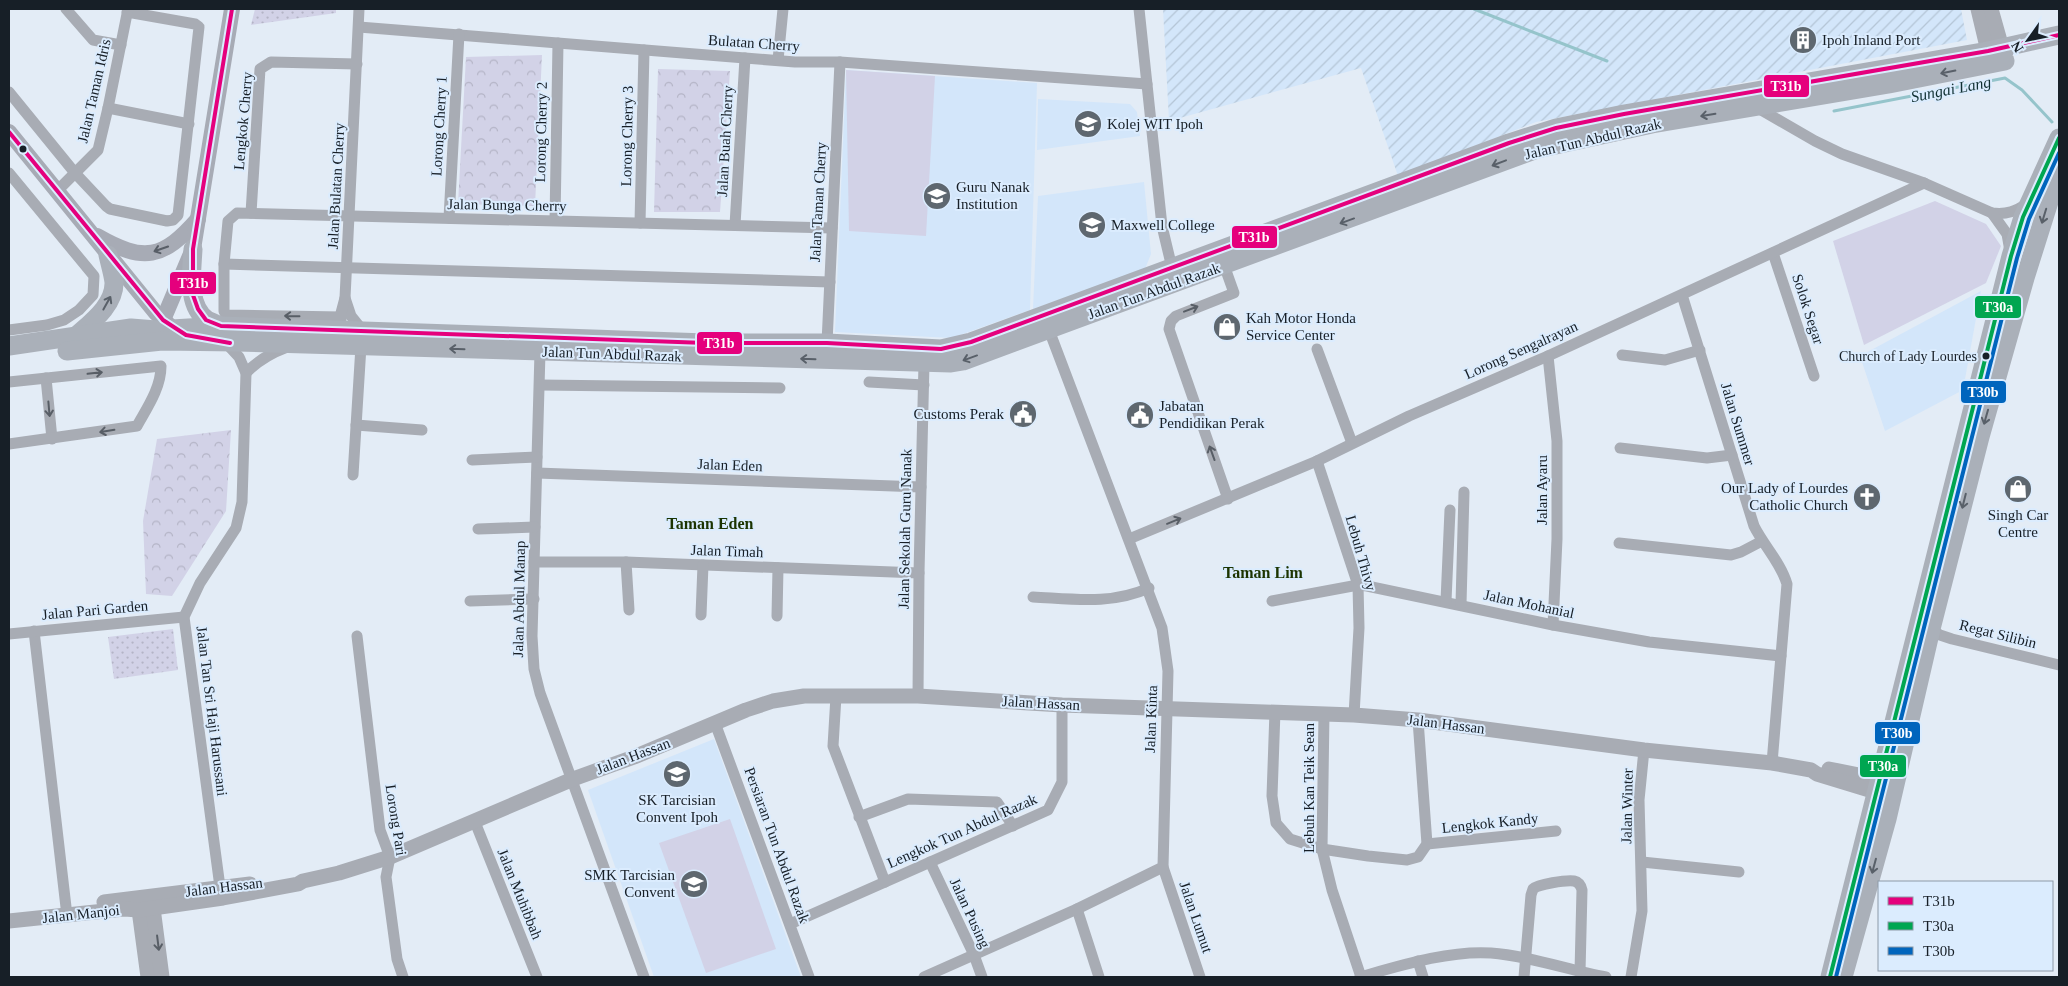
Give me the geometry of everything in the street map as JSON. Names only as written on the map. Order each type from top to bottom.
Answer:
[{"type":"main road","points":[[224,335],[206,320],[194,303],[192,282],[193,249],[232,9]]},
{"type":"main road","name":"Jalan Tun Abdul Razak","points":[[9,346],[74,338],[131,328],[164,326],[294,344],[351,334],[540,352],[951,364],[1049,330],[1175,276],[1533,134],[1624,114],[1778,95],[1995,54],[2058,46]]},
{"type":"main road","name":"Jalan Tun Abdul Razak","points":[[9,358],[134,343],[224,335],[466,335],[706,343],[827,344],[941,349],[978,339],[1079,302],[1175,276],[1224,266],[1537,150],[1652,124],[1756,107],[1778,95]]},
{"type":"main road","points":[[9,132],[94,234],[108,255],[164,326]]},
{"type":"main road","points":[[1830,977],[2011,256],[2030,202],[2059,138]]},
{"type":"main road","points":[[1844,977],[1887,819],[1931,628],[1980,437],[2025,278],[2059,170]]},
{"type":"main road","points":[[94,234],[130,252],[142,254],[157,252],[181,238],[198,219]]},
{"type":"main road","points":[[2019,230],[2024,232],[2027,239],[2025,278]]},
{"type":"main road","points":[[134,343],[164,326],[193,249]]},
{"type":"main road","points":[[74,338],[100,314],[111,296],[114,283],[108,255]]},
{"type":"main road","points":[[978,339],[993,337],[1031,324],[1047,326],[1049,330],[1054,320],[1079,302]]},
{"type":"main road","points":[[466,335],[481,338],[524,340],[536,346],[540,352],[543,346],[551,342],[578,339]]},
{"type":"main road","points":[[1877,786],[1885,783],[1888,789],[1887,819]]},
{"type":"street","points":[[66,9],[94,40],[120,45]]},
{"type":"street","name":"Jalan Bulatan Cherry","points":[[353,475],[356,425],[351,334],[345,298],[359,9]]},
{"type":"street","points":[[778,60],[783,9]]},
{"type":"street","points":[[1139,9],[1162,226],[1175,276]]},
{"type":"street","points":[[1978,9],[1995,54]]},
{"type":"street","points":[[1991,9],[1995,54]]},
{"type":"street","points":[[75,173],[110,209],[167,221],[173,220],[178,215],[199,27],[195,24],[127,10]]},
{"type":"street","name":"Jalan Taman Idris","points":[[58,190],[98,150],[127,10]]},
{"type":"street","name":"Bulatan Cherry","points":[[359,27],[745,58],[840,62],[1147,84]]},
{"type":"street","name":"Lorong Cherry 1","points":[[449,218],[459,34]]},
{"type":"street","name":"Lorong Cherry 2","points":[[555,220],[558,43]]},
{"type":"street","name":"Lorong Cherry 3","points":[[640,223],[644,50]]},
{"type":"street","name":"Jalan Buah Cherry","points":[[735,225],[745,58]]},
{"type":"street","name":"Lengkok Cherry","points":[[251,213],[260,69],[271,62],[357,64]]},
{"type":"street","name":"Jalan Taman Cherry","points":[[827,344],[840,62]]},
{"type":"street","name":"Jalan Taman Idris","points":[[9,92],[75,173]]},
{"type":"street","points":[[1778,95],[1799,131]]},
{"type":"street","points":[[1756,107],[1842,154],[1924,183],[1992,213],[2004,215],[2030,202]]},
{"type":"street","points":[[108,108],[188,124]]},
{"type":"street","points":[[9,173],[94,276],[93,295],[72,315],[64,320],[47,325],[9,330]]},
{"type":"street","name":"Lorong Sengalrayan","points":[[1129,539],[1317,461],[1425,409],[1548,356],[1924,183]]},
{"type":"street","name":"Jalan Bunga Cherry","points":[[351,334],[226,315],[224,311],[224,264],[228,221],[237,213],[251,213],[832,228]]},
{"type":"street","points":[[1992,213],[2007,234],[2011,256]]},
{"type":"street","name":"Solok Segar","points":[[1773,253],[1814,376]]},
{"type":"street","points":[[224,264],[830,282]]},
{"type":"street","points":[[1224,266],[1234,292],[1182,313],[1172,321],[1169,329],[1228,499]]},
{"type":"street","name":"Jalan Summer","points":[[1682,295],[1754,526],[1782,569],[1787,584],[1772,763]]},
{"type":"street","points":[[345,298],[352,316],[351,334]]},
{"type":"street","name":"Jalan Kinta","points":[[1049,330],[1149,588],[1162,628],[1168,671],[1163,867]]},
{"type":"street","points":[[224,335],[239,357],[246,373],[254,364],[266,356],[294,344]]},
{"type":"street","points":[[1317,348],[1352,444]]},
{"type":"street","points":[[1622,355],[1665,360],[1700,350]]},
{"type":"street","name":"Jalan Abdul Manap","points":[[540,352],[532,636],[534,669],[540,693],[566,767],[573,779],[644,977]]},
{"type":"street","name":"Jalan Ayaru","points":[[1548,356],[1555,406],[1557,440],[1557,539],[1554,625]]},
{"type":"street","name":"Jalan Sekolah Guru Nanak","points":[[918,696],[918,573],[924,363]]},
{"type":"street","points":[[9,382],[161,366],[161,375],[153,396],[137,426],[52,440],[9,444]]},
{"type":"street","name":"Jalan Tan Sri Haji Harussani","points":[[221,893],[184,617],[200,583],[236,528],[242,502],[246,373]]},
{"type":"street","points":[[46,378],[52,440]]},
{"type":"street","points":[[869,382],[924,385]]},
{"type":"street","points":[[540,385],[780,388]]},
{"type":"street","points":[[356,425],[422,430]]},
{"type":"street","points":[[1620,448],[1707,458],[1732,455]]},
{"type":"street","points":[[472,460],[537,457]]},
{"type":"street","name":"Lebuh Thivy","points":[[1317,461],[1358,585],[1359,628],[1354,715]]},
{"type":"street","name":"Jalan Eden","points":[[537,473],[921,487]]},
{"type":"street","points":[[1461,604],[1464,492]]},
{"type":"street","points":[[1446,601],[1450,510]]},
{"type":"street","points":[[478,529],[535,527]]},
{"type":"street","points":[[1619,543],[1731,555],[1762,541]]},
{"type":"street","name":"Jalan Timah","points":[[534,562],[626,562],[918,573]]},
{"type":"street","points":[[626,562],[629,610]]},
{"type":"street","points":[[701,615],[703,565]]},
{"type":"street","points":[[777,616],[778,568]]},
{"type":"street","name":"Jalan Mohanial","points":[[1272,601],[1358,585],[1461,604],[1554,625],[1649,642],[1781,656]]},
{"type":"street","points":[[1033,597],[1112,599],[1132,595],[1149,588]]},
{"type":"street","points":[[470,602],[534,598]]},
{"type":"street","name":"Jalan Pari Garden","points":[[9,634],[184,617]]},
{"type":"street","name":"Regat Silibin","points":[[1931,628],[1940,635],[2059,665]]},
{"type":"street","points":[[34,631],[66,907]]},
{"type":"street","name":"Lorong Pari","points":[[358,636],[380,830],[390,857],[386,877],[397,959],[403,977]]},
{"type":"street","name":"Jalan Hassan","points":[[145,905],[221,893],[298,884],[303,881],[347,871],[390,857],[573,779],[634,757],[773,700],[804,696],[918,696],[1062,704],[1324,713],[1418,720],[1644,750],[1772,763],[1811,770],[1817,774],[1877,786]]},
{"type":"street","points":[[836,696],[833,746],[885,882]]},
{"type":"street","name":"Lengkok Tun Abdul Razak","points":[[790,924],[1048,810],[1062,782],[1062,704]]},
{"type":"street","name":"Lengkok Kandy","points":[[1276,711],[1272,796],[1276,823],[1290,839],[1322,849],[1407,860],[1418,857],[1427,844],[1418,720]]},
{"type":"street","name":"Lebuh Kan Teik Sean","points":[[1324,713],[1322,849],[1332,890],[1361,977]]},
{"type":"street","name":"Persiaran Tun Abdul Razak","points":[[715,723],[809,977]]},
{"type":"street","name":"Jalan Winter","points":[[1631,977],[1642,911],[1639,800],[1644,750]]},
{"type":"street","points":[[859,817],[908,799],[997,802],[1013,826]]},
{"type":"street","name":"Jalan Muhibbah","points":[[475,822],[537,977]]},
{"type":"street","name":"Lengkok Kandy","points":[[1427,844],[1556,831]]},
{"type":"street","name":"Jalan Pusing","points":[[930,862],[974,955],[982,977]]},
{"type":"street","name":"Jalan Winter","points":[[1642,862],[1739,872]]},
{"type":"street","points":[[924,977],[1163,867]]},
{"type":"street","name":"Jalan Lumut","points":[[1163,867],[1200,977]]},
{"type":"street","points":[[1524,977],[1530,895],[1533,889],[1540,885],[1574,881],[1579,884],[1582,890],[1580,972]]},
{"type":"street","points":[[145,905],[148,977]]},
{"type":"street","points":[[145,905],[162,977]]},
{"type":"street","name":"Jalan Manjoi","points":[[9,914],[66,907],[145,905]]},
{"type":"street","name":"Jalan Manjoi","points":[[9,921],[124,909],[145,905]]},
{"type":"street","points":[[1077,908],[1100,977]]},
{"type":"street","points":[[1361,977],[1418,961],[1475,953],[1526,958],[1606,977]]},
{"type":"street","points":[[1418,961],[1424,977]]},
{"type":"shaded area","name":"Ipoh Inland Port","points":[[1163,9],[1961,9],[1967,40],[1536,122],[1398,176],[1361,68],[1169,121]]},
{"type":"shaded area","name":"Guru Nanak Institution","points":[[846,70],[1037,83],[1030,310],[952,338],[835,332]]},
{"type":"shaded area","name":"Kolej WIT Ipoh","points":[[1038,99],[1130,104],[1137,112],[1140,136],[1037,150]]},
{"type":"shaded area","name":"Maxwell College","points":[[1144,182],[1151,254],[1145,269],[1033,309],[1038,196]]},
{"type":"shaded area","points":[[1981,291],[1963,390],[1885,431],[1860,356]]},
{"type":"shaded area","name":"SMK Tarcisian Convent","points":[[714,739],[801,977],[654,977],[588,790]]},
{"type":"green space","points":[[255,9],[336,9],[336,13],[251,25]]},
{"type":"green space","points":[[542,55],[535,206],[458,204],[466,57]]},
{"type":"green space","points":[[658,69],[730,71],[720,212],[654,212]]},
{"type":"green space","points":[[846,70],[935,76],[926,236],[849,231]]},
{"type":"green space","points":[[1935,201],[1986,224],[2001,246],[1986,283],[1864,345],[1833,241]]},
{"type":"green space","points":[[231,430],[226,511],[172,596],[146,594],[143,521],[157,439]]},
{"type":"green space","points":[[173,629],[178,670],[114,679],[108,637]]},
{"type":"green space","points":[[730,819],[776,949],[706,973],[659,843]]},
{"type":"waterway","name":"Sungai Lang","points":[[1474,9],[1607,61]]},
{"type":"waterway","name":"Sungai Lang","points":[[1834,111],[2005,78],[2022,90],[2052,122]]},
{"type":"transit line","name":"T31b","points":[[232,9],[193,249],[193,295],[198,309],[206,320],[221,326],[706,343],[827,343],[941,349],[971,342],[1509,143],[1556,128],[1624,114],[1988,51],[2059,35]]},
{"type":"transit line","name":"T31b","points":[[9,132],[163,320],[186,335],[230,343]]},
{"type":"transit line","name":"T30a","points":[[1830,977],[2011,256],[2023,217],[2059,138]]},
{"type":"transit line","name":"T30b","points":[[1836,977],[2017,258],[2029,219],[2059,153]]},
{"type":"place","name":"Ipoh Inland Port","points":[[1803,40]]},
{"type":"place","name":"Kolej WIT Ipoh","points":[[1088,124]]},
{"type":"place","name":"Guru Nanak Institution","points":[[937,196]]},
{"type":"place","name":"Maxwell College","points":[[1092,225]]},
{"type":"place","name":"Kah Motor Honda Service Center","points":[[1227,327]]},
{"type":"place","name":"Church of Lady Lourdes","points":[[1986,356]]},
{"type":"place","name":"Customs Perak","points":[[1023,414]]},
{"type":"place","name":"Jabatan Pendidikan Perak","points":[[1140,415]]},
{"type":"place","name":"Singh Car Centre","points":[[2018,489]]},
{"type":"place","name":"Our Lady of Lourdes Catholic Church","points":[[1867,497]]},
{"type":"place","name":"SK Tarcisian Convent Ipoh","points":[[677,774]]},
{"type":"place","name":"SMK Tarcisian Convent","points":[[694,884]]},
{"type":"district","name":"Taman Eden","points":[[710,523]]},
{"type":"district","name":"Taman Lim","points":[[1263,572]]}]
